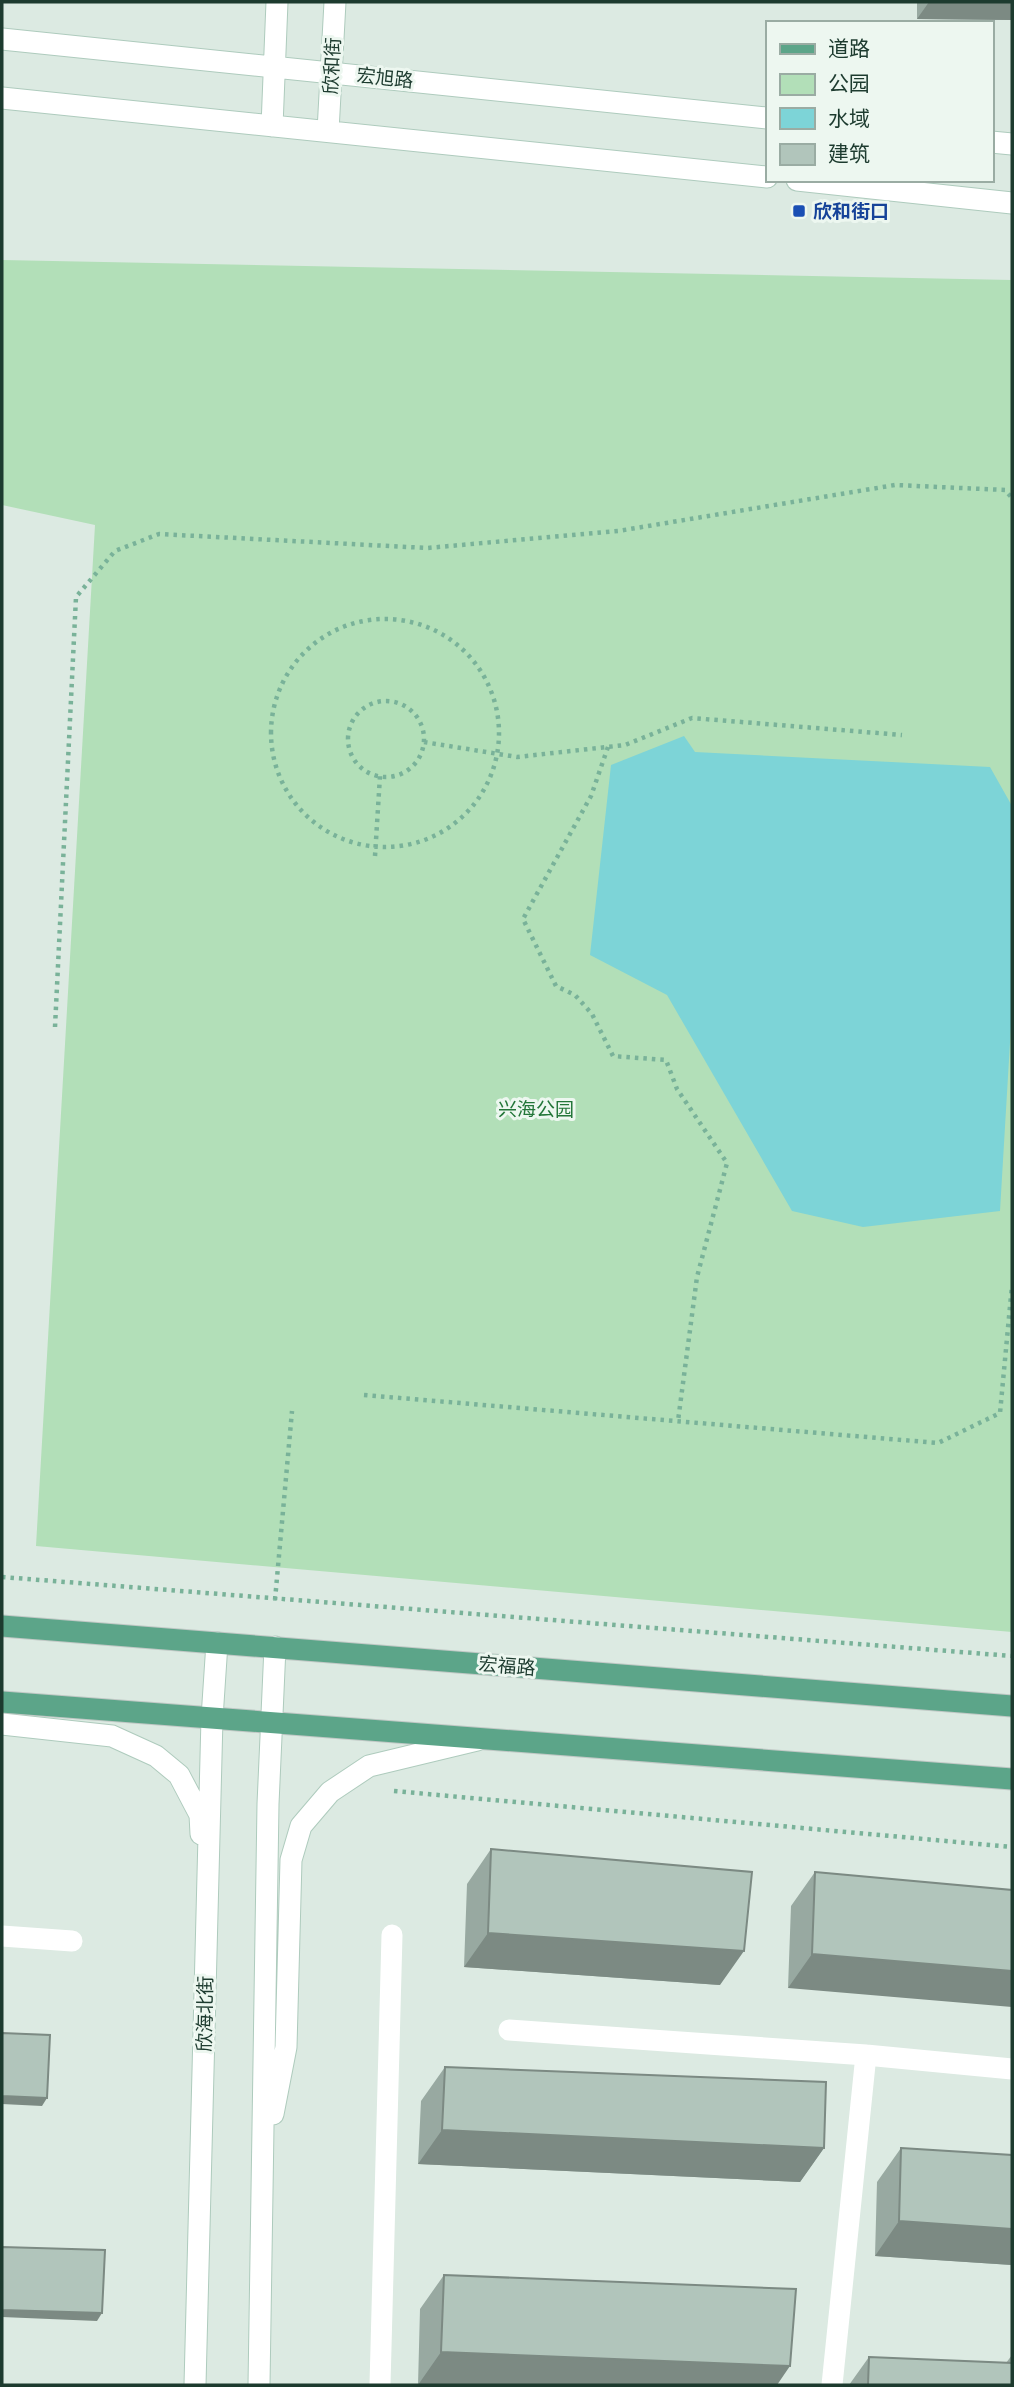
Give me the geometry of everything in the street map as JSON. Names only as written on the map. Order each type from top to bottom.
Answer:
[{"type":"main road","name":"宏福路","points":[[2,1626],[1012,1706]]},
{"type":"main road","points":[[2,1702],[1012,1779]]},
{"type":"street","points":[[272,126],[277,2]]},
{"type":"street","name":"欣和街","points":[[328,131],[335,2]]},
{"type":"street","name":"宏旭路","points":[[2,38],[766,118]]},
{"type":"street","points":[[2,98],[766,177]]},
{"type":"street","points":[[993,142],[1012,144]]},
{"type":"street","points":[[816,182],[1012,203]]},
{"type":"street","name":"欣海北街","points":[[195,2385],[212,1718],[217,1643]]},
{"type":"street","points":[[260,2385],[268,1792],[275,1647]]},
{"type":"street","points":[[2,1724],[112,1735],[156,1756],[179,1775],[200,1815],[207,1911]]},
{"type":"street","points":[[263,2168],[286,2047],[291,1860],[301,1826],[330,1792],[369,1766],[485,1738]]},
{"type":"street","points":[[380,2385],[393,1935]]},
{"type":"street","points":[[2,1936],[72,1941]]},
{"type":"street","points":[[509,2030],[1012,2068]]},
{"type":"street","points":[[832,2385],[866,2055]]},
{"type":"path","points":[[55,1027],[76,597],[115,551],[159,534],[427,548],[618,531],[895,485],[1004,490],[1012,498]]},
{"type":"path","points":[[382,618],[418,623],[452,640],[478,665],[495,698],[501,734],[498,754],[494,771],[476,804],[447,831],[411,845],[376,848],[335,837],[303,814],[281,782],[271,745],[273,706],[289,671],[313,644],[346,625],[382,618]]},
{"type":"path","points":[[385,701],[397,702],[417,717],[424,741],[421,754],[414,764],[393,776],[380,776],[358,765],[347,743],[348,730],[361,709],[372,703],[385,701]]},
{"type":"path","points":[[424,741],[517,757],[625,745],[692,718],[902,735]]},
{"type":"path","points":[[608,747],[591,796],[523,919],[556,986],[575,995],[592,1014],[613,1056],[666,1060],[677,1089],[727,1163],[697,1277],[678,1421]]},
{"type":"path","points":[[375,856],[380,776]]},
{"type":"path","points":[[364,1395],[938,1443],[1000,1413],[1012,1285]]},
{"type":"path","points":[[275,1600],[292,1411]]},
{"type":"path","points":[[2,1577],[1012,1656]]},
{"type":"path","points":[[385,1791],[1012,1847]]},
{"type":"green space","name":"兴海公园","points":[[2,260],[1012,280],[1012,1632],[36,1546],[95,525],[2,505]]},
{"type":"water","points":[[684,736],[695,752],[990,767],[1012,806],[1012,1009],[1000,1211],[863,1227],[792,1211],[667,995],[590,955],[611,765]]},
{"type":"building","points":[[491,1849],[752,1872],[744,1951],[488,1933]]},
{"type":"building","points":[[815,1872],[1012,1890],[1012,1971],[812,1954]]},
{"type":"building","points":[[2,2033],[50,2035],[47,2098],[2,2096]]},
{"type":"building","points":[[445,2067],[826,2082],[824,2148],[442,2130]]},
{"type":"building","points":[[901,2148],[1012,2155],[1012,2229],[899,2221]]},
{"type":"building","points":[[2,2247],[105,2250],[102,2313],[2,2310]]},
{"type":"building","points":[[444,2275],[796,2289],[790,2366],[441,2352]]},
{"type":"building","points":[[869,2357],[1012,2363],[1012,2385],[868,2385]]},
{"type":"place","name":"欣和街口","points":[[799,211]]}]
